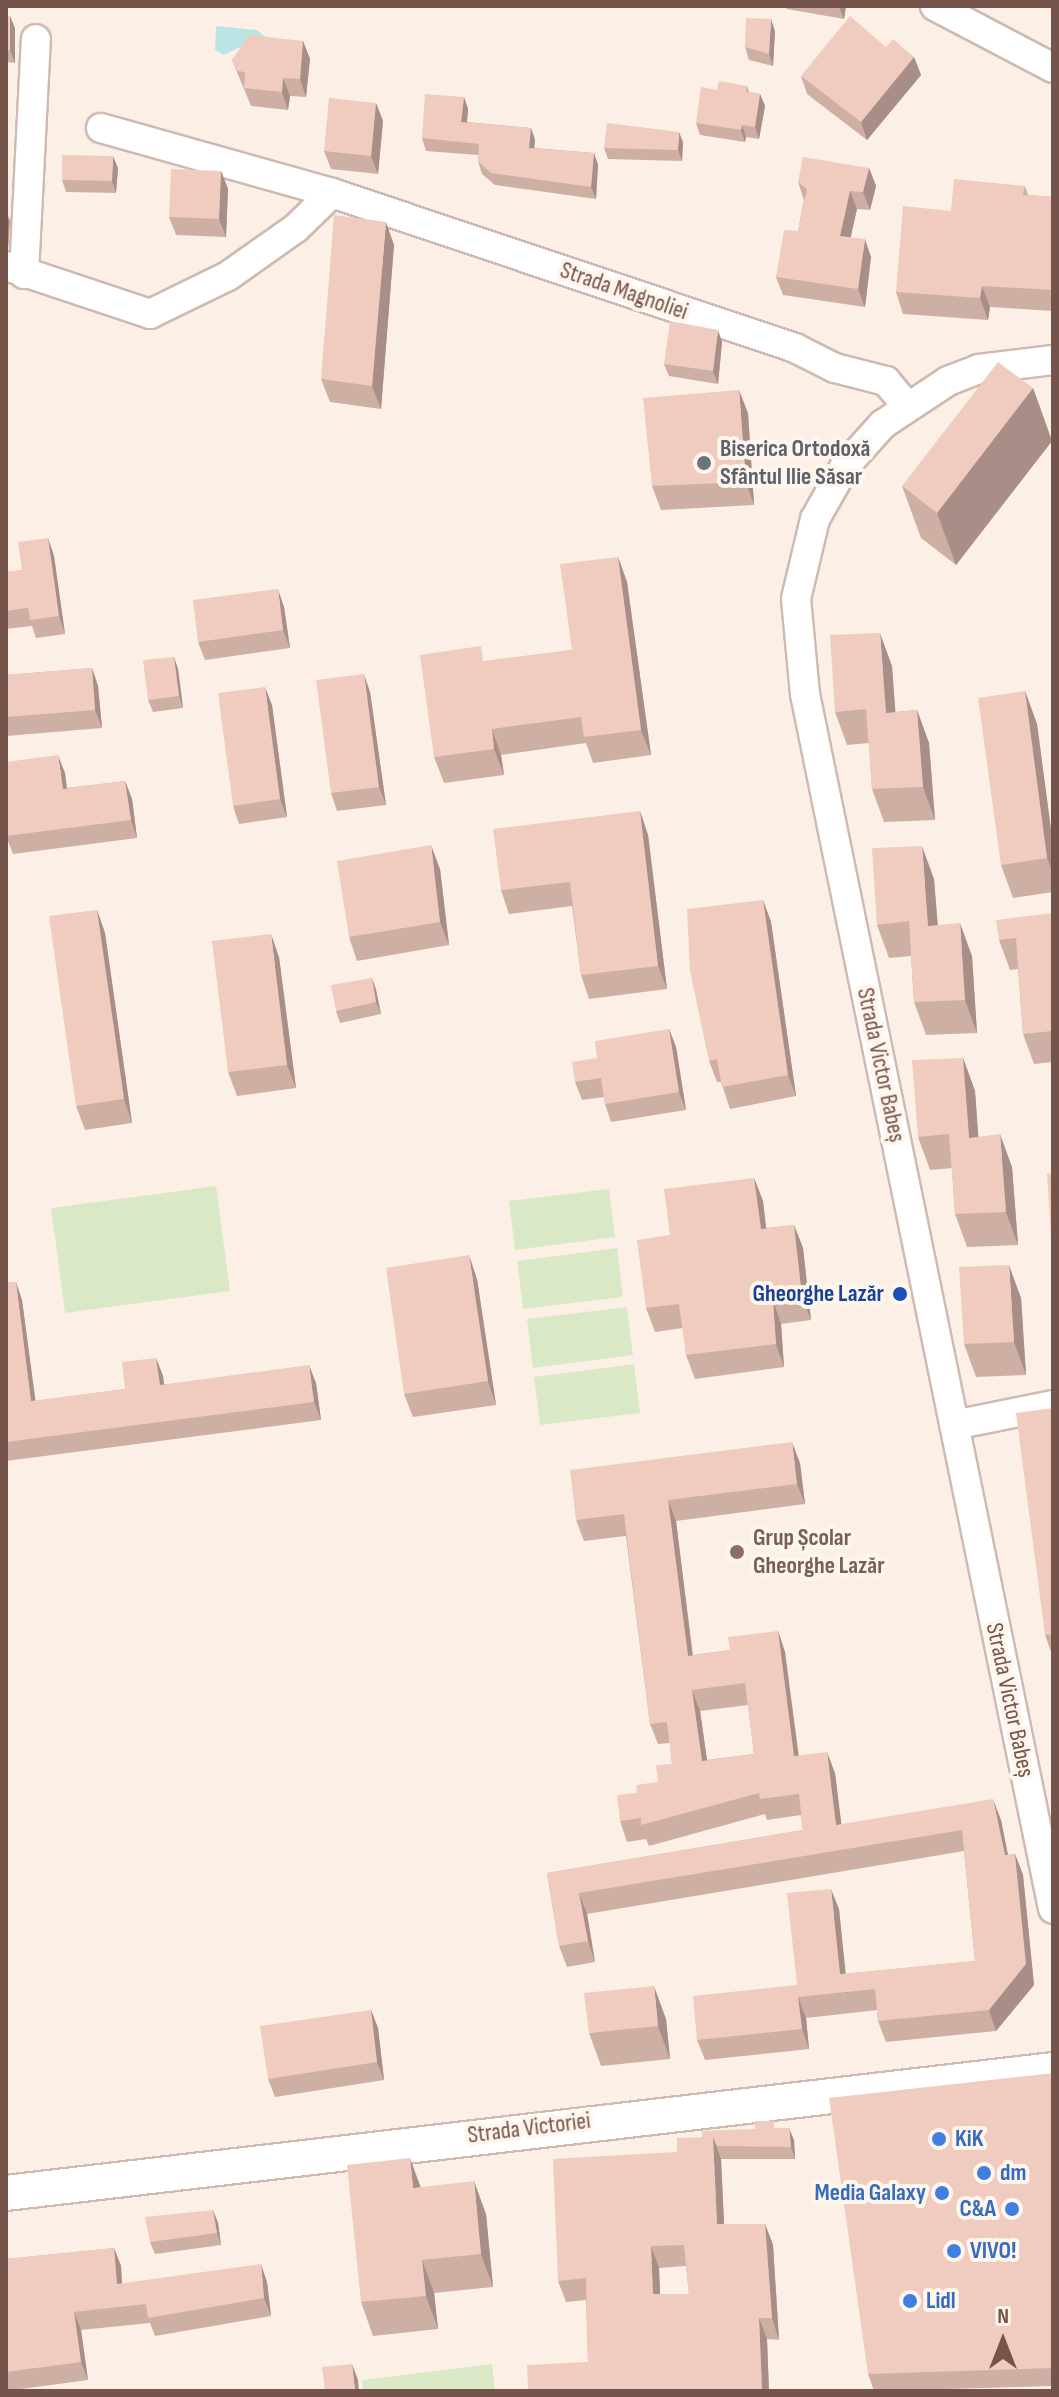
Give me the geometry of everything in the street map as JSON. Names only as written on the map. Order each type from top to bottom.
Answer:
[{"type":"street","points":[[935,6],[1053,68]]},
{"type":"street","points":[[36,39],[15,270],[150,314],[228,276],[296,228],[332,193]]},
{"type":"street","name":"Strada Magnoliei","points":[[101,128],[332,193],[886,381],[906,405]]},
{"type":"street","name":"Strada Victor Babeș","points":[[1053,360],[979,369],[906,405],[845,466],[815,519],[799,573],[797,641],[1053,1909]]},
{"type":"street","points":[[954,1425],[1053,1405]]},
{"type":"street","name":"Strada Victoriei","points":[[6,2193],[1053,2070]]},
{"type":"green space","points":[[216,1186],[230,1291],[65,1313],[51,1208]]},
{"type":"green space","points":[[609,1189],[615,1237],[515,1250],[509,1201]]},
{"type":"green space","points":[[617,1248],[623,1297],[523,1309],[517,1261]]},
{"type":"green space","points":[[627,1307],[633,1355],[533,1368],[527,1319]]},
{"type":"green space","points":[[634,1364],[640,1413],[540,1425],[534,1377]]},
{"type":"green space","points":[[492,2364],[495,2391],[363,2391],[362,2380]]},
{"type":"water","points":[[216,26],[257,30],[265,37],[263,47],[240,47],[224,55],[215,50]]},
{"type":"building","points":[[6,16],[10,16],[10,50],[6,50]]},
{"type":"building","points":[[850,16],[886,47],[893,39],[914,57],[861,122],[801,76]]},
{"type":"building","points":[[746,18],[771,19],[769,54],[745,47]]},
{"type":"building","points":[[249,35],[303,41],[300,79],[283,78],[282,92],[244,88],[245,72],[237,71],[232,60]]},
{"type":"building","points":[[719,81],[747,86],[746,92],[760,94],[755,127],[742,125],[741,130],[696,123],[701,87],[717,90]]},
{"type":"building","points":[[425,94],[464,97],[461,122],[531,128],[529,148],[594,153],[591,187],[491,173],[478,161],[479,144],[422,138]]},
{"type":"building","points":[[329,98],[376,103],[371,156],[324,151]]},
{"type":"building","points":[[607,123],[679,132],[678,150],[604,148]]},
{"type":"building","points":[[62,155],[113,156],[112,181],[62,180]]},
{"type":"building","points":[[803,157],[869,168],[863,192],[850,191],[840,236],[865,239],[858,289],[776,277],[784,230],[798,231],[807,189],[798,182]]},
{"type":"building","points":[[171,169],[221,171],[219,219],[169,217]]},
{"type":"building","points":[[954,179],[1025,186],[1023,195],[1053,197],[1053,290],[982,286],[980,298],[896,292],[903,206],[951,211]]},
{"type":"building","points":[[334,215],[386,222],[372,386],[321,379]]},
{"type":"building","points":[[670,321],[718,330],[713,371],[664,364]]},
{"type":"building","points":[[998,362],[1033,388],[937,513],[902,486]]},
{"type":"building","name":"Biserica Ortodoxă Sfântul Ilie Săsar","points":[[739,390],[746,482],[652,486],[643,398]]},
{"type":"building","points":[[48,538],[59,616],[30,620],[28,608],[6,611],[6,572],[22,570],[18,542]]},
{"type":"building","points":[[618,557],[641,730],[584,737],[581,717],[492,729],[494,749],[434,757],[420,655],[481,646],[483,661],[572,650],[560,564]]},
{"type":"building","points":[[278,589],[283,630],[198,642],[193,600]]},
{"type":"building","points":[[880,633],[886,713],[917,710],[923,787],[872,789],[866,709],[835,712],[830,635]]},
{"type":"building","points":[[174,657],[179,696],[148,700],[143,660]]},
{"type":"building","points":[[92,668],[95,710],[6,717],[6,675]]},
{"type":"building","points":[[364,674],[379,787],[331,793],[316,680]]},
{"type":"building","points":[[265,687],[280,799],[233,806],[218,693]]},
{"type":"building","points":[[1025,691],[1047,858],[1001,865],[978,698]]},
{"type":"building","points":[[58,755],[63,789],[125,781],[131,820],[6,836],[6,762]]},
{"type":"building","points":[[640,811],[658,966],[581,975],[570,882],[501,890],[493,829]]},
{"type":"building","points":[[431,845],[440,922],[349,937],[337,861]]},
{"type":"building","points":[[922,846],[928,926],[960,923],[965,1000],[914,1002],[909,921],[877,925],[872,848]]},
{"type":"building","points":[[763,900],[788,1075],[722,1087],[717,1059],[709,1061],[690,971],[687,909]]},
{"type":"building","points":[[97,910],[124,1099],[76,1106],[49,916]]},
{"type":"building","points":[[1053,913],[1053,1031],[1023,1034],[1016,938],[999,940],[996,920]]},
{"type":"building","points":[[271,934],[287,1065],[228,1072],[212,941]]},
{"type":"building","points":[[372,978],[376,1002],[336,1011],[331,985]]},
{"type":"building","points":[[669,1029],[679,1092],[605,1104],[601,1078],[575,1082],[572,1062],[597,1058],[595,1041]]},
{"type":"building","points":[[963,1058],[969,1138],[1000,1134],[1006,1212],[955,1214],[949,1134],[918,1137],[912,1060]]},
{"type":"building","points":[[1053,1173],[1053,1251],[1052,1251],[1047,1174]]},
{"type":"building","points":[[754,1178],[761,1229],[794,1225],[802,1297],[773,1300],[776,1344],[686,1355],[679,1304],[646,1308],[637,1240],[670,1235],[664,1189]]},
{"type":"building","points":[[469,1255],[488,1381],[404,1394],[386,1268]]},
{"type":"building","points":[[1009,1265],[1014,1342],[964,1344],[959,1267]]},
{"type":"building","points":[[16,1282],[31,1401],[125,1389],[122,1362],[156,1358],[160,1385],[309,1365],[314,1402],[6,1442],[6,1283]]},
{"type":"building","points":[[1053,1408],[1053,1634],[1045,1635],[1016,1413]]},
{"type":"building","points":[[792,1442],[797,1484],[668,1500],[688,1656],[730,1650],[728,1637],[778,1631],[794,1756],[827,1752],[836,1825],[993,1799],[1005,1855],[1015,1854],[1026,1964],[989,2010],[878,2021],[875,1989],[798,1997],[802,2029],[697,2040],[693,1996],[797,1985],[787,1893],[831,1889],[840,1974],[975,1961],[962,1830],[579,1893],[588,1941],[559,1946],[547,1873],[803,1830],[799,1794],[760,1799],[759,1793],[641,1825],[641,1818],[620,1821],[617,1795],[637,1793],[636,1785],[658,1782],[656,1765],[672,1764],[667,1722],[650,1724],[624,1514],[576,1520],[570,1470]],"holes":[[[745,1683],[754,1754],[702,1761],[692,1690]]]},
{"type":"building","points":[[654,1986],[658,2026],[589,2033],[584,1993]]},
{"type":"building","points":[[371,2010],[377,2062],[268,2079],[260,2026]]},
{"type":"building","name":"VIVO!","points":[[1053,2073],[1053,2368],[868,2374],[829,2098]]},
{"type":"building","points":[[755,2121],[774,2121],[774,2128],[789,2128],[791,2147],[717,2146],[713,2137],[702,2137],[702,2131],[755,2129]]},
{"type":"building","points":[[713,2137],[717,2224],[765,2224],[772,2318],[759,2318],[762,2389],[528,2391],[527,2365],[588,2362],[586,2278],[558,2281],[553,2159],[677,2152],[677,2138]],"holes":[[[684,2245],[689,2294],[653,2294],[651,2246]]]},
{"type":"building","points":[[410,2158],[413,2188],[474,2181],[481,2254],[422,2260],[426,2296],[361,2302],[347,2165]]},
{"type":"building","points":[[213,2210],[217,2233],[150,2242],[145,2217]]},
{"type":"building","points":[[114,2248],[117,2284],[261,2264],[264,2298],[148,2318],[146,2304],[74,2312],[81,2362],[6,2372],[6,2259]]},
{"type":"building","points":[[352,2364],[355,2391],[325,2391],[322,2367]]},
{"type":"place","name":"Biserica Ortodoxă Sfântul Ilie Săsar","points":[[704,463]]},
{"type":"place","name":"Gheorghe Lazăr","points":[[900,1294]]},
{"type":"place","name":"Grup Școlar Gheorghe Lazăr","points":[[737,1552]]},
{"type":"place","name":"KiK","points":[[939,2139]]},
{"type":"place","name":"dm","points":[[984,2173]]},
{"type":"place","name":"Media Galaxy","points":[[942,2193]]},
{"type":"place","name":"C&A","points":[[1012,2209]]},
{"type":"place","name":"VIVO!","points":[[954,2251]]},
{"type":"place","name":"Lidl","points":[[910,2301]]}]
